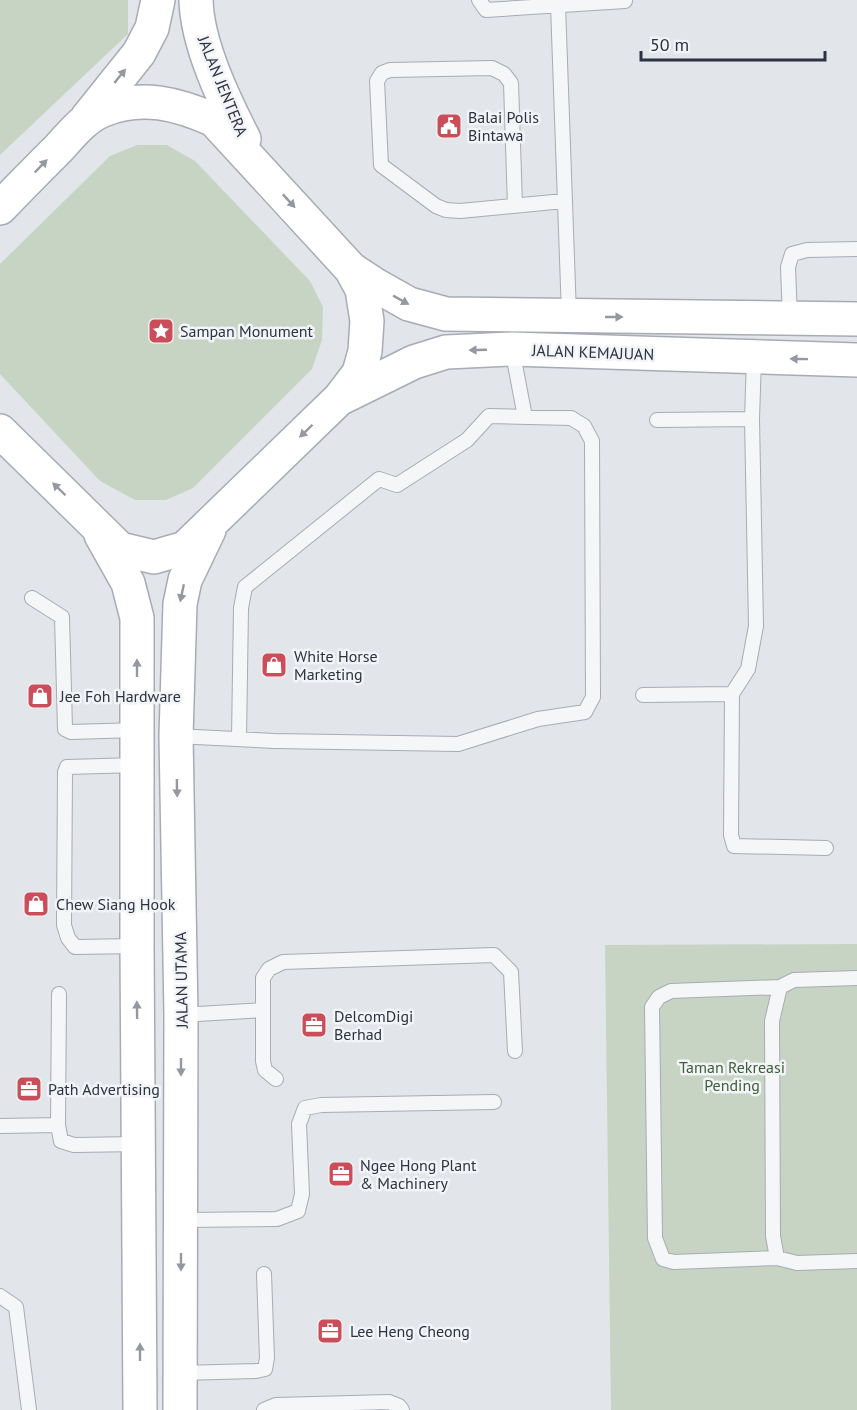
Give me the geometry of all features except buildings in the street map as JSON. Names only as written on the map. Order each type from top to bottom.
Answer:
[{"type":"main road","points":[[0,208],[84,122],[139,53],[152,28],[158,0]]},
{"type":"main road","name":"JALAN JENTERA","points":[[196,0],[197,17],[204,47],[233,117],[260,169]]},
{"type":"main road","points":[[0,431],[120,549],[154,557],[185,548],[340,398],[359,373],[365,351],[366,321],[362,289],[351,269],[214,120],[185,107],[158,102],[127,104],[102,110],[84,122]]},
{"type":"main road","name":"JALAN KEMAJUAN","points":[[351,269],[409,304],[446,314],[857,319]]},
{"type":"main road","name":"JALAN KEMAJUAN","points":[[340,398],[414,362],[446,352],[512,349],[857,360]]},
{"type":"main road","name":"JALAN UTAMA","points":[[180,1410],[182,1015],[176,736],[180,604],[185,580],[213,520]]},
{"type":"main road","points":[[95,524],[128,584],[137,618],[140,1410]]},
{"type":"lane","points":[[479,0],[486,10],[625,1]]},
{"type":"lane","points":[[558,5],[569,317]]},
{"type":"lane","points":[[515,206],[511,84],[504,74],[492,68],[390,70],[382,73],[377,81],[381,165],[436,206],[446,210],[515,206],[564,201]]},
{"type":"lane","points":[[790,319],[788,267],[792,254],[807,250],[857,249]]},
{"type":"lane","points":[[512,349],[525,417]]},
{"type":"lane","points":[[754,358],[752,419],[756,626],[748,669],[732,694],[731,835],[735,846],[826,848]]},
{"type":"lane","points":[[176,736],[275,741],[458,744],[538,719],[585,712],[593,697],[592,441],[584,426],[571,418],[489,416],[467,440],[397,485],[379,479],[245,587],[241,608],[239,738]]},
{"type":"lane","points":[[657,420],[752,419]]},
{"type":"lane","points":[[32,598],[62,617],[65,729],[71,732],[138,730]]},
{"type":"lane","points":[[644,695],[732,694]]},
{"type":"lane","points":[[137,946],[75,947],[68,938],[64,926],[64,772],[67,767],[138,765]]},
{"type":"lane","points":[[276,1079],[265,1070],[263,978],[269,969],[283,962],[494,955],[511,972],[515,1051]]},
{"type":"lane","points":[[857,978],[794,980],[780,987],[671,991],[659,997],[652,1007],[655,1238],[663,1259],[674,1262],[777,1258],[797,1263],[857,1262]]},
{"type":"lane","points":[[777,1258],[773,1236],[772,1021],[780,987]]},
{"type":"lane","points":[[58,994],[58,1125],[61,1141],[74,1145],[139,1144]]},
{"type":"lane","points":[[182,1015],[263,1010]]},
{"type":"lane","points":[[181,1220],[277,1219],[298,1211],[302,1194],[299,1124],[305,1108],[321,1105],[494,1102]]},
{"type":"lane","points":[[0,1126],[58,1125]]},
{"type":"lane","points":[[180,1373],[266,1369],[264,1274]]},
{"type":"lane","points":[[0,1296],[16,1307],[29,1410]]},
{"type":"lane","points":[[264,1410],[276,1405],[389,1402],[399,1406],[402,1410]]},
{"type":"lane","points":[[180,1410],[190,1410]]},
{"type":"green space","points":[[0,0],[128,0],[128,34],[0,155]]},
{"type":"green space","points":[[137,145],[167,145],[195,161],[310,281],[323,307],[322,340],[312,369],[193,488],[166,500],[135,500],[100,481],[0,374],[0,264],[110,156]]},
{"type":"green space","name":"Taman Rekreasi Pending","points":[[857,944],[857,1410],[611,1410],[605,945]]},
{"type":"place","name":"Balai Polis Bintawa","points":[[449,126]]},
{"type":"place","name":"Sampan Monument","points":[[161,331]]},
{"type":"place","name":"White Horse Marketing","points":[[274,665]]},
{"type":"place","name":"Jee Foh Hardware","points":[[40,696]]},
{"type":"place","name":"Chew Siang Hook","points":[[36,904]]},
{"type":"place","name":"DelcomDigi Berhad","points":[[314,1025]]},
{"type":"place","name":"Path Advertising","points":[[29,1089]]},
{"type":"place","name":"Ngee Hong Plant & Machinery","points":[[341,1174]]},
{"type":"place","name":"Lee Heng Cheong","points":[[330,1331]]}]
